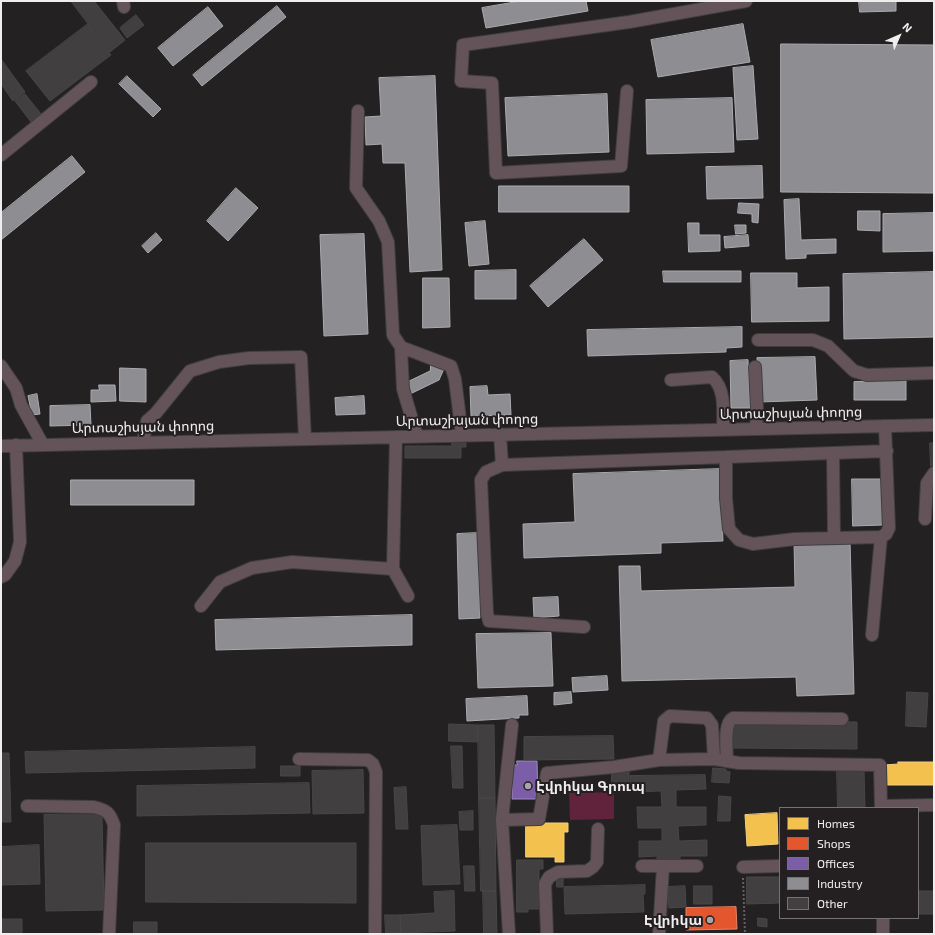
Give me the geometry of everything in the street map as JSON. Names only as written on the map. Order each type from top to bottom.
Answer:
[{"type":"street","points":[[627,92],[621,166],[496,173],[492,83],[461,81],[463,45],[629,22],[746,1]]},
{"type":"street","points":[[1,155],[91,82]]},
{"type":"street","points":[[358,111],[356,188],[378,221],[388,242],[393,335],[401,347],[402,389],[417,436]]},
{"type":"street","points":[[758,340],[813,340],[828,346],[854,371],[867,375],[934,373]]},
{"type":"street","points":[[401,347],[451,366],[455,379],[462,435]]},
{"type":"street","points":[[143,442],[147,420],[156,413],[190,371],[219,362],[249,358],[301,356],[306,439]]},
{"type":"street","points":[[1,366],[16,388],[21,405],[43,445]]},
{"type":"street","points":[[755,367],[757,409],[756,429]]},
{"type":"street","points":[[671,380],[712,377],[721,388],[723,429]]},
{"type":"street","name":"Արտաշիսյան փողոց","points":[[1,446],[934,425]]},
{"type":"street","points":[[726,457],[726,498],[729,529],[739,540],[753,544],[795,539],[881,537],[886,534],[889,528],[885,426]]},
{"type":"street","points":[[500,434],[502,465]]},
{"type":"street","points":[[396,437],[394,569],[408,596]]},
{"type":"street","points":[[1,577],[5,575],[15,561],[20,542],[16,445]]},
{"type":"street","points":[[584,626],[490,621],[486,613],[481,480],[486,472],[502,465],[887,451]]},
{"type":"street","points":[[833,453],[834,538]]},
{"type":"street","points":[[925,519],[927,483],[934,473]]},
{"type":"street","points":[[872,635],[881,537]]},
{"type":"street","points":[[201,606],[220,582],[252,568],[292,562],[394,569]]},
{"type":"street","points":[[659,760],[664,721],[670,716],[707,718],[712,725],[714,759]]},
{"type":"street","points":[[727,761],[727,728],[730,720],[733,718],[842,718]]},
{"type":"street","points":[[509,934],[502,820],[512,725]]},
{"type":"street","points":[[299,759],[368,760],[373,764],[376,772],[374,934]]},
{"type":"street","points":[[502,820],[539,819],[547,773],[614,768],[659,760],[714,759],[738,764],[880,765],[881,807],[934,805]]},
{"type":"street","points":[[28,806],[94,807],[103,809],[110,815],[114,826],[109,934]]},
{"type":"street","points":[[547,934],[545,884],[549,877],[558,872],[587,871],[593,867],[596,862],[598,829]]},
{"type":"street","points":[[642,866],[697,866]]},
{"type":"street","points":[[659,934],[663,866]]},
{"type":"street","points":[[743,867],[779,866]]},
{"type":"street","points":[[883,919],[883,934]]},
{"type":"path","points":[[743,867],[745,934]]},
{"type":"shaded area","points":[[614,792],[614,819],[570,820],[569,793]]},
{"type":"building: Homes","points":[[898,762],[934,762],[934,785],[885,785],[884,765],[898,764]]},
{"type":"building: Homes","points":[[777,813],[778,844],[747,846],[745,815]]},
{"type":"building: Homes","points":[[526,823],[568,823],[568,832],[564,832],[564,862],[555,862],[555,857],[526,857]]},
{"type":"building: Shops","points":[[736,907],[737,929],[686,930],[686,908]]},
{"type":"building: Offices","points":[[517,761],[537,761],[538,799],[512,799],[512,765],[517,765]]},
{"type":"building: Industry","points":[[521,1],[586,1],[588,11],[486,28],[482,8]]},
{"type":"building: Industry","points":[[859,1],[896,1],[896,11],[860,12]]},
{"type":"building: Industry","points":[[277,6],[286,17],[202,86],[193,75]]},
{"type":"building: Industry","points":[[208,7],[223,26],[173,66],[158,48]]},
{"type":"building: Industry","points":[[743,24],[750,62],[658,77],[651,40]]},
{"type":"building: Industry","points":[[781,44],[934,45],[934,193],[781,192]]},
{"type":"building: Industry","points":[[753,66],[758,139],[737,140],[733,68]]},
{"type":"building: Industry","points":[[127,76],[161,109],[153,117],[119,84]]},
{"type":"building: Industry","points":[[435,76],[442,270],[410,272],[405,163],[383,163],[382,144],[366,145],[365,117],[381,116],[379,78]]},
{"type":"building: Industry","points":[[607,94],[609,152],[508,156],[505,98]]},
{"type":"building: Industry","points":[[732,98],[734,152],[647,154],[646,100]]},
{"type":"building: Industry","points":[[72,156],[85,172],[1,240],[1,213]]},
{"type":"building: Industry","points":[[762,166],[763,198],[707,199],[706,167]]},
{"type":"building: Industry","points":[[499,186],[629,186],[629,212],[499,212]]},
{"type":"building: Industry","points":[[236,188],[258,208],[228,241],[207,221]]},
{"type":"building: Industry","points":[[799,199],[801,240],[836,239],[836,253],[806,254],[806,258],[786,259],[784,200]]},
{"type":"building: Industry","points":[[739,203],[759,204],[758,223],[752,222],[752,214],[738,213]]},
{"type":"building: Industry","points":[[858,211],[880,211],[880,231],[858,230]]},
{"type":"building: Industry","points":[[934,213],[934,251],[883,252],[883,214]]},
{"type":"building: Industry","points":[[485,221],[489,264],[469,266],[465,223]]},
{"type":"building: Industry","points":[[688,223],[699,223],[699,235],[720,235],[720,251],[689,252]]},
{"type":"building: Industry","points":[[735,225],[746,225],[746,233],[736,234]]},
{"type":"building: Industry","points":[[156,233],[162,240],[148,253],[142,246]]},
{"type":"building: Industry","points":[[364,234],[368,334],[324,336],[320,235]]},
{"type":"building: Industry","points":[[748,235],[749,246],[725,248],[724,237]]},
{"type":"building: Industry","points":[[584,239],[603,260],[548,307],[530,286]]},
{"type":"building: Industry","points":[[516,270],[516,299],[475,299],[475,271]]},
{"type":"building: Industry","points":[[663,271],[741,271],[741,282],[664,282]]},
{"type":"building: Industry","points":[[934,272],[934,337],[844,339],[843,274]]},
{"type":"building: Industry","points":[[751,273],[797,273],[797,288],[829,287],[829,321],[752,322]]},
{"type":"building: Industry","points":[[423,278],[449,278],[450,327],[423,328]]},
{"type":"building: Industry","points":[[742,327],[742,347],[726,348],[726,352],[588,356],[587,330]]},
{"type":"building: Industry","points":[[815,357],[817,400],[759,402],[757,358]]},
{"type":"building: Industry","points":[[748,360],[750,408],[731,408],[730,361]]},
{"type":"building: Industry","points":[[431,364],[443,365],[443,371],[439,380],[408,395],[403,384],[430,371]]},
{"type":"building: Industry","points":[[120,368],[146,369],[146,402],[120,401]]},
{"type":"building: Industry","points":[[906,381],[906,400],[854,400],[854,382]]},
{"type":"building: Industry","points":[[99,385],[115,385],[116,401],[91,402],[91,390],[99,390]]},
{"type":"building: Industry","points":[[487,386],[488,395],[510,394],[511,415],[471,416],[470,387]]},
{"type":"building: Industry","points":[[37,394],[40,414],[32,415],[28,396]]},
{"type":"building: Industry","points":[[364,396],[365,414],[336,415],[335,398]]},
{"type":"building: Industry","points":[[90,405],[91,425],[50,426],[50,406]]},
{"type":"building: Industry","points":[[720,469],[723,541],[661,543],[661,553],[524,558],[523,524],[575,522],[573,474]]},
{"type":"building: Industry","points":[[852,479],[882,479],[883,525],[853,526]]},
{"type":"building: Industry","points":[[71,480],[194,480],[194,505],[71,505]]},
{"type":"building: Industry","points":[[478,533],[480,618],[459,619],[457,534]]},
{"type":"building: Industry","points":[[850,540],[854,694],[797,696],[796,677],[622,681],[619,566],[640,566],[641,591],[795,587],[794,542]]},
{"type":"building: Industry","points":[[558,597],[559,616],[534,618],[533,598]]},
{"type":"building: Industry","points":[[412,615],[412,645],[216,650],[215,620]]},
{"type":"building: Industry","points":[[551,633],[553,686],[478,688],[476,634]]},
{"type":"building: Industry","points":[[607,676],[608,690],[573,692],[572,678]]},
{"type":"building: Industry","points":[[571,692],[572,703],[554,705],[554,693]]},
{"type":"building: Industry","points":[[527,696],[528,715],[519,715],[519,718],[467,721],[466,699]]},
{"type":"building: Other","points":[[71,1],[94,1],[125,40],[110,52]]},
{"type":"building: Other","points":[[136,15],[144,25],[127,38],[120,28]]},
{"type":"building: Other","points":[[88,24],[111,55],[50,101],[26,71]]},
{"type":"building: Other","points":[[1,59],[25,92],[13,101],[1,84]]},
{"type":"building: Other","points":[[25,94],[41,114],[31,122],[15,101]]},
{"type":"building: Other","points":[[451,441],[466,441],[466,447],[461,447],[461,458],[405,458],[405,446],[452,446]]},
{"type":"building: Other","points":[[930,443],[934,443],[934,466],[931,466]]},
{"type":"building: Other","points":[[907,692],[928,693],[926,727],[906,726]]},
{"type":"building: Other","points":[[730,722],[857,722],[857,749],[730,748]]},
{"type":"building: Other","points":[[449,724],[478,725],[478,742],[449,741]]},
{"type":"building: Other","points":[[478,725],[494,725],[495,798],[479,798]]},
{"type":"building: Other","points":[[613,736],[614,759],[524,760],[524,737]]},
{"type":"building: Other","points":[[451,746],[462,746],[463,788],[453,788]]},
{"type":"building: Other","points":[[255,747],[255,768],[26,773],[25,752]]},
{"type":"building: Other","points":[[1,753],[9,753],[11,822],[1,822]]},
{"type":"building: Other","points":[[281,766],[300,766],[300,776],[281,776]]},
{"type":"building: Other","points":[[713,768],[726,769],[726,771],[730,772],[729,783],[712,782]]},
{"type":"building: Other","points":[[363,770],[364,813],[313,814],[312,771]]},
{"type":"building: Other","points":[[837,770],[864,770],[865,807],[838,807]]},
{"type":"building: Other","points":[[612,771],[629,771],[629,790],[612,790]]},
{"type":"building: Other","points":[[705,775],[706,789],[676,790],[676,807],[706,807],[706,825],[678,826],[679,841],[707,840],[707,856],[680,856],[680,863],[657,863],[657,856],[639,857],[639,841],[662,841],[662,828],[638,828],[637,807],[662,807],[661,791],[631,792],[630,776]]},
{"type":"building: Other","points":[[309,783],[310,813],[137,816],[137,786]]},
{"type":"building: Other","points":[[406,787],[408,829],[396,829],[394,788]]},
{"type":"building: Other","points":[[719,796],[731,797],[730,821],[718,821]]},
{"type":"building: Other","points":[[479,798],[495,798],[496,891],[481,891]]},
{"type":"building: Other","points":[[473,811],[473,830],[460,830],[459,812]]},
{"type":"building: Other","points":[[102,814],[104,910],[46,911],[44,815]]},
{"type":"building: Other","points":[[457,825],[460,884],[423,885],[421,826]]},
{"type":"building: Other","points":[[146,843],[356,843],[356,903],[146,902]]},
{"type":"building: Other","points":[[39,845],[40,884],[1,885],[1,847]]},
{"type":"building: Other","points":[[517,860],[543,860],[543,869],[539,869],[539,901],[544,901],[544,909],[528,909],[528,912],[517,912]]},
{"type":"building: Other","points":[[464,866],[474,866],[475,891],[465,891]]},
{"type":"building: Other","points":[[557,876],[563,876],[563,887],[557,887]]},
{"type":"building: Other","points":[[747,877],[779,877],[779,903],[747,904]]},
{"type":"building: Other","points":[[645,885],[645,894],[643,894],[644,912],[565,914],[564,887]]},
{"type":"building: Other","points":[[685,886],[686,907],[669,908],[668,887]]},
{"type":"building: Other","points":[[694,886],[712,886],[712,904],[694,904]]},
{"type":"building: Other","points":[[454,891],[455,931],[401,933],[400,915],[435,913],[434,892]]},
{"type":"building: Other","points":[[483,891],[496,891],[497,934],[484,934]]},
{"type":"building: Other","points":[[919,891],[934,891],[934,914],[919,914]]},
{"type":"building: Other","points":[[385,915],[400,915],[401,933],[386,933]]},
{"type":"building: Other","points":[[758,918],[767,919],[767,927],[758,926]]},
{"type":"building: Other","points":[[1,919],[22,919],[22,934],[1,934]]},
{"type":"building: Other","points":[[134,922],[157,922],[157,934],[134,934]]},
{"type":"place","name":"Էվրիկա Գրուպ","points":[[528,786]]},
{"type":"place","name":"Էվրիկա","points":[[710,920]]}]
